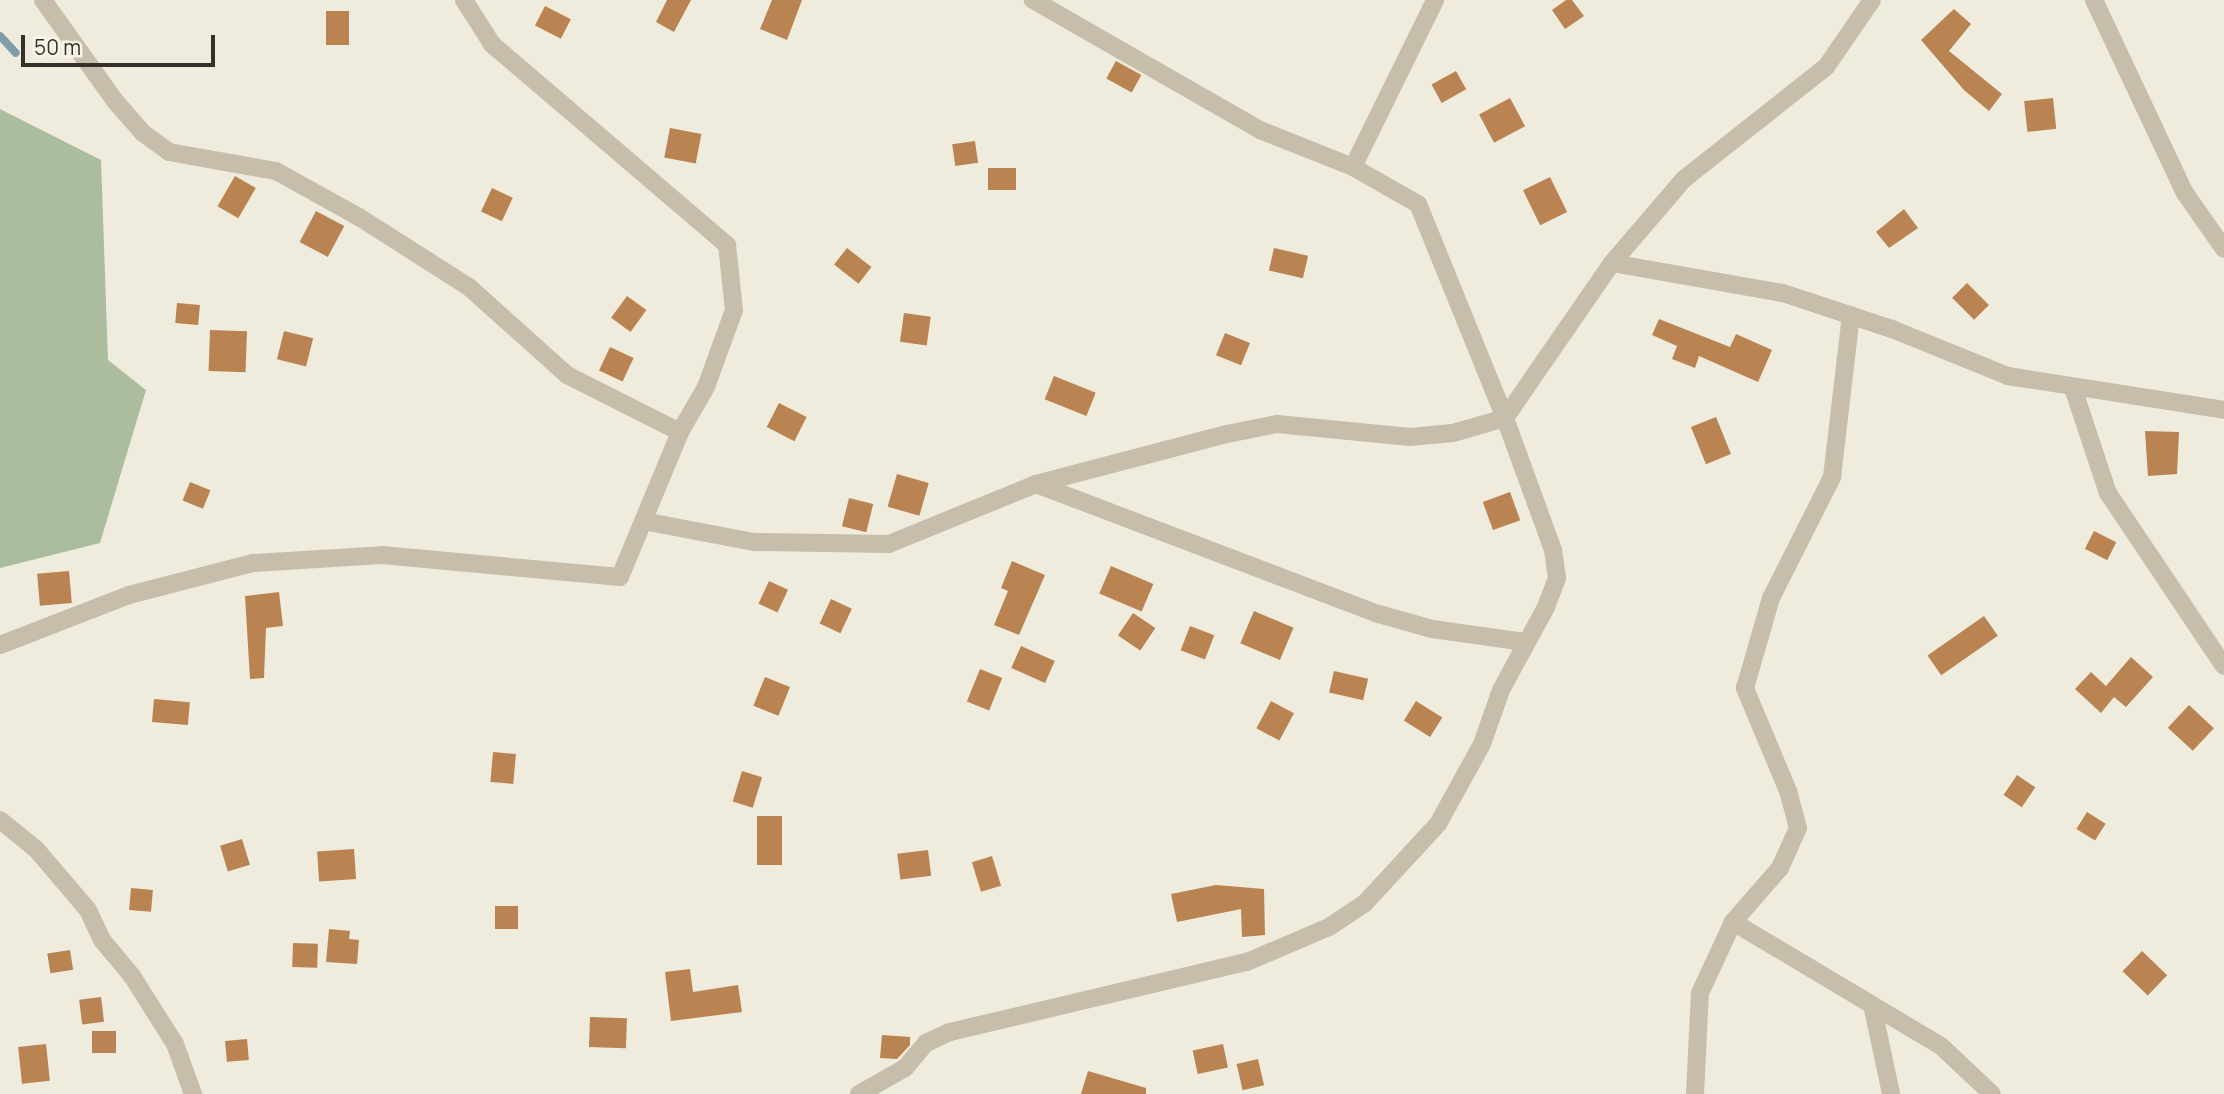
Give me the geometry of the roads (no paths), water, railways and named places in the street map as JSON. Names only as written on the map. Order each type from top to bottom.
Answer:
[{"type":"street","points":[[43,0],[115,101],[144,133],[169,152],[276,171],[469,288],[567,375],[680,432]]},
{"type":"street","points":[[0,645],[129,595],[253,563],[382,555],[620,577],[680,432],[706,387],[734,310],[727,245],[492,44],[464,0]]},
{"type":"street","points":[[859,1094],[905,1068],[926,1044],[950,1032],[1247,962],[1329,927],[1356,909],[1438,824],[1482,744],[1491,712],[1525,642],[1546,607],[1557,578],[1553,550],[1505,418],[1418,204],[1353,167],[1260,130],[1032,0]]},
{"type":"street","points":[[1353,167],[1435,0]]},
{"type":"street","points":[[643,521],[754,542],[889,544],[1036,484],[1277,424],[1410,438],[1453,433],[1505,418],[1612,262],[1684,179],[1765,120],[1826,67],[1872,0]]},
{"type":"street","points":[[2094,0],[2185,193],[2224,250]]},
{"type":"street","points":[[1612,262],[1783,293],[1851,315],[2008,376],[2224,410]]},
{"type":"street","points":[[1695,1094],[1700,993],[1733,922],[1780,868],[1798,828],[1788,791],[1745,688],[1772,598],[1832,477],[1851,315]]},
{"type":"street","points":[[2073,388],[2108,493],[2147,557],[2224,666]]},
{"type":"street","points":[[1036,484],[1379,614],[1432,629],[1525,642]]},
{"type":"street","points":[[0,820],[36,849],[88,910],[102,940],[132,976],[175,1044],[193,1094]]},
{"type":"street","points":[[1733,922],[1872,1009],[1941,1046],[1992,1094]]},
{"type":"street","points":[[1872,1009],[1891,1094]]},
{"type":"waterway","points":[[0,36],[16,53]]}]
